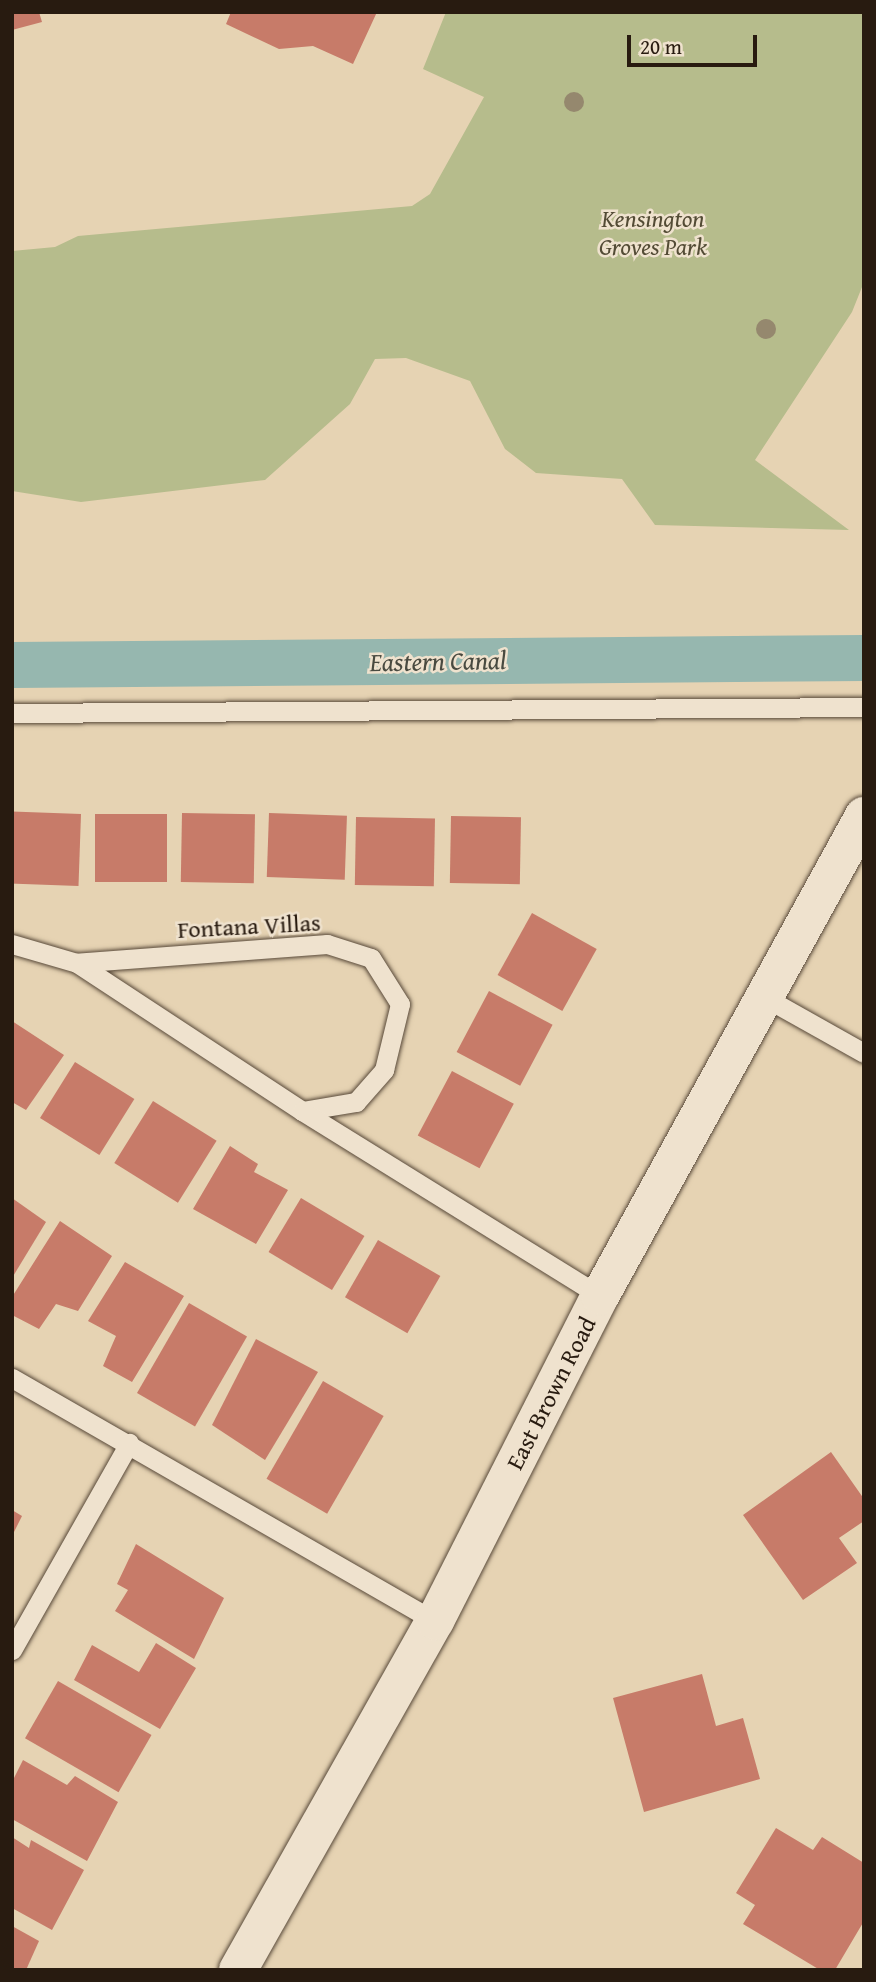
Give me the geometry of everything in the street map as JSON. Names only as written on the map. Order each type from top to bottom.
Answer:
[{"type":"main road","name":"East Brown Road","points":[[238,1970],[435,1621],[600,1296],[864,816]]},
{"type":"lane","points":[[12,713],[864,707]]},
{"type":"lane","name":"Fontana Villas","points":[[12,944],[77,963],[302,1111],[600,1296]]},
{"type":"lane","name":"Fontana Villas","points":[[77,963],[327,944],[371,958],[400,1004],[384,1070],[355,1101],[302,1111]]},
{"type":"lane","points":[[766,998],[864,1053]]},
{"type":"lane","points":[[12,1378],[435,1621]]},
{"type":"lane","points":[[12,1650],[129,1443]]},
{"type":"green space","name":"Kensington Groves Park","points":[[446,12],[864,12],[864,282],[852,312],[755,460],[849,530],[655,525],[622,479],[536,473],[505,449],[470,381],[406,358],[375,359],[350,404],[265,480],[81,502],[12,491],[12,251],[55,247],[78,236],[412,206],[430,194],[484,97],[423,69]]},
{"type":"building","points":[[12,12],[39,12],[42,22],[12,30]]},
{"type":"building","points":[[231,12],[377,12],[353,64],[313,46],[279,49],[226,24]]},
{"type":"building","points":[[12,812],[81,814],[78,886],[12,884]]},
{"type":"building","points":[[182,813],[255,814],[254,883],[181,882]]},
{"type":"building","points":[[269,813],[347,816],[345,880],[267,877]]},
{"type":"building","points":[[95,814],[167,814],[167,882],[95,882]]},
{"type":"building","points":[[451,816],[521,817],[520,884],[450,883]]},
{"type":"building","points":[[356,817],[435,818],[434,886],[355,885]]},
{"type":"building","points":[[532,913],[597,949],[562,1011],[498,975]]},
{"type":"building","points":[[489,991],[553,1025],[520,1086],[457,1052]]},
{"type":"building","points":[[12,1021],[64,1055],[26,1110],[12,1102]]},
{"type":"building","points":[[75,1062],[134,1099],[99,1155],[40,1118]]},
{"type":"building","points":[[452,1071],[514,1104],[480,1168],[418,1135]]},
{"type":"building","points":[[153,1101],[217,1141],[178,1203],[114,1163]]},
{"type":"building","points":[[230,1146],[258,1164],[254,1172],[288,1190],[256,1244],[193,1209]]},
{"type":"building","points":[[12,1198],[46,1222],[12,1278]]},
{"type":"building","points":[[301,1198],[364,1236],[332,1290],[269,1252]]},
{"type":"building","points":[[60,1221],[112,1256],[78,1311],[56,1304],[39,1329],[12,1315],[12,1297]]},
{"type":"building","points":[[378,1240],[440,1276],[407,1333],[345,1297]]},
{"type":"building","points":[[125,1262],[184,1296],[132,1382],[103,1366],[116,1336],[88,1321]]},
{"type":"building","points":[[189,1303],[247,1336],[195,1427],[137,1393]]},
{"type":"building","points":[[256,1339],[318,1372],[265,1460],[212,1425]]},
{"type":"building","points":[[323,1381],[384,1416],[327,1514],[266,1479]]},
{"type":"building","points":[[831,1452],[864,1499],[864,1521],[839,1538],[857,1563],[803,1600],[743,1515]]},
{"type":"building","points":[[12,1510],[22,1516],[12,1536]]},
{"type":"building","points":[[136,1544],[224,1598],[194,1659],[115,1611],[128,1590],[117,1584]]},
{"type":"building","points":[[156,1643],[196,1668],[160,1729],[74,1680],[92,1645],[139,1672]]},
{"type":"building","points":[[702,1674],[716,1726],[743,1718],[760,1779],[644,1812],[613,1698]]},
{"type":"building","points":[[58,1681],[152,1735],[119,1792],[25,1738]]},
{"type":"building","points":[[23,1760],[67,1785],[75,1776],[118,1802],[87,1861],[12,1819],[12,1782]]},
{"type":"building","points":[[776,1828],[813,1850],[822,1837],[864,1863],[864,1921],[835,1970],[820,1970],[743,1924],[755,1905],[736,1893]]},
{"type":"building","points":[[12,1837],[29,1848],[31,1840],[84,1870],[52,1930],[12,1908]]},
{"type":"building","points":[[12,1926],[39,1941],[26,1970],[12,1970]]},
{"type":"waterway","name":"Eastern Canal","points":[[12,665],[864,658]]}]
